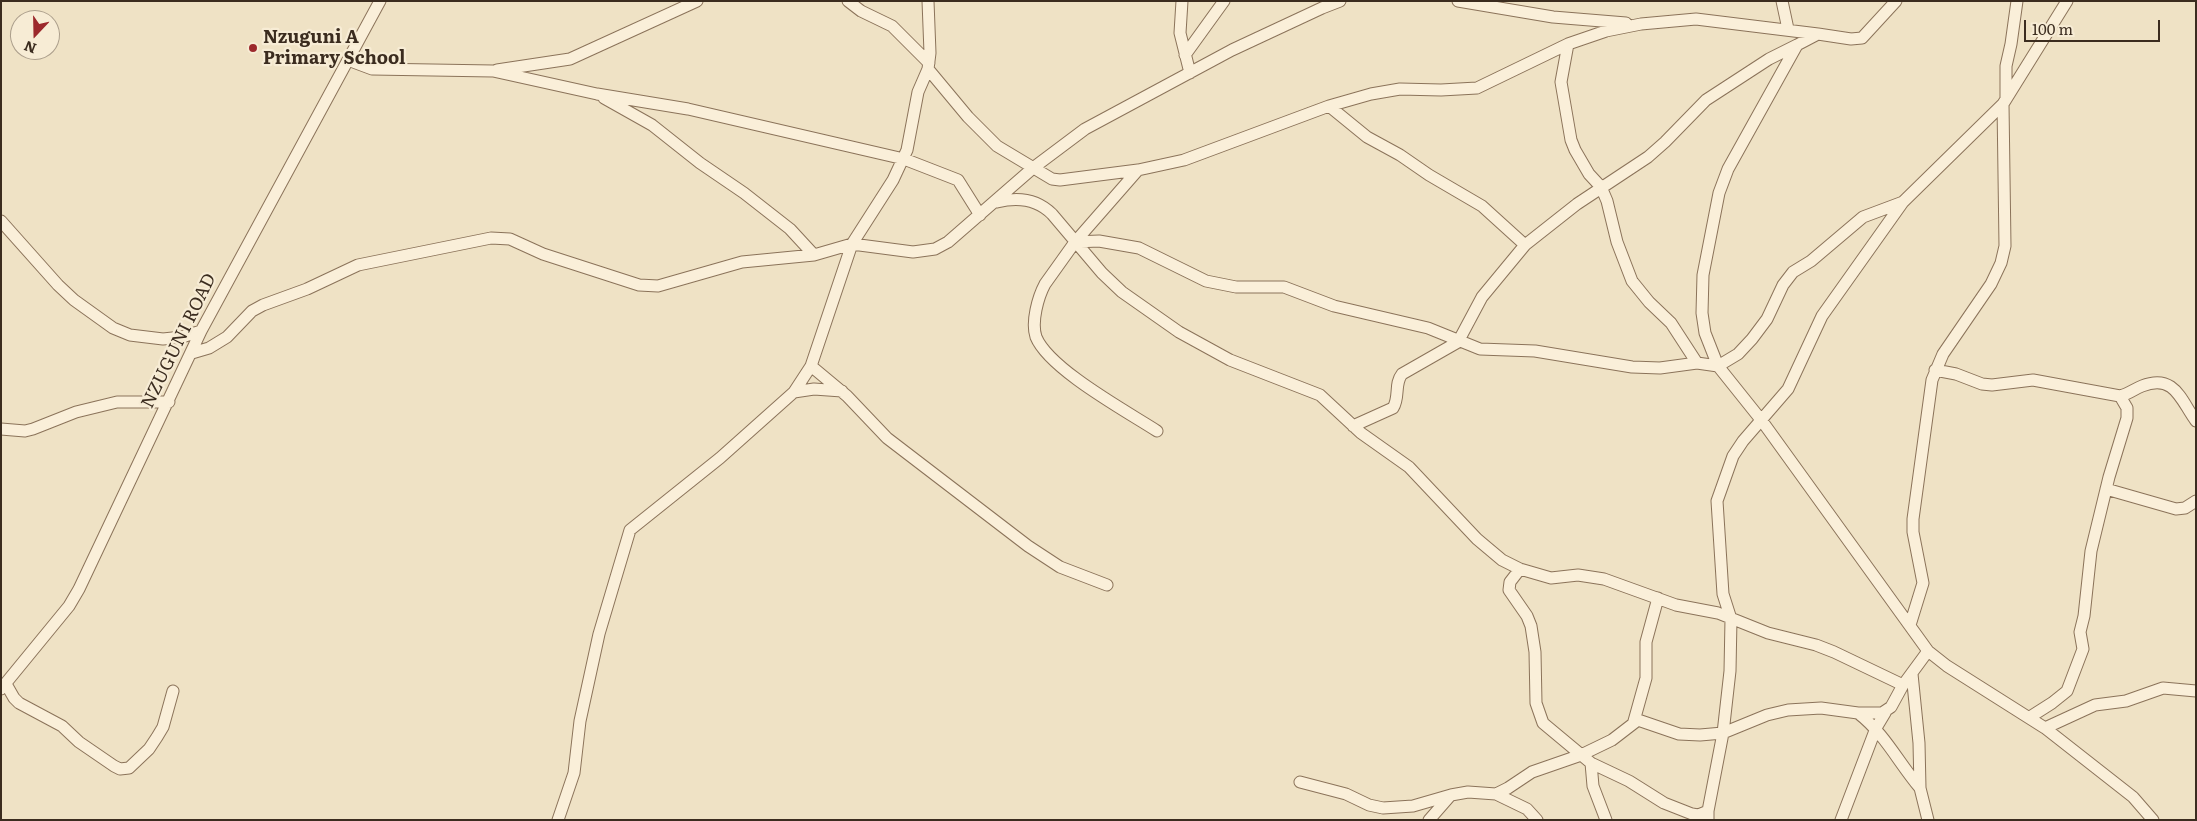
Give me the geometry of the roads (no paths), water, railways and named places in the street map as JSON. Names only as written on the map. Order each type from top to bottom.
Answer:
[{"type":"street","name":"NZUGUNI ROAD","points":[[4,687],[69,606],[79,589],[201,331],[380,1]]},
{"type":"street","points":[[493,71],[570,59],[697,1]]},
{"type":"street","points":[[848,1],[861,11],[892,26],[928,66],[968,117],[997,146],[1052,179],[1060,180],[1138,170],[1198,156],[1329,106],[1371,94],[1400,89],[1441,90],[1477,88],[1568,44],[1606,31],[1640,24],[1696,19],[1788,29],[1851,39],[1862,38],[1896,1]]},
{"type":"street","points":[[558,820],[574,773],[580,721],[599,634],[630,530],[720,458],[794,392],[811,366],[852,244],[893,180],[904,159],[918,92],[928,66],[928,1]]},
{"type":"street","points":[[1182,1],[1180,33],[1190,73]]},
{"type":"street","points":[[1185,55],[1224,1]]},
{"type":"street","points":[[192,353],[209,348],[227,337],[252,311],[263,305],[307,289],[358,266],[491,238],[510,239],[543,254],[639,285],[649,286],[658,286],[742,262],[814,255],[852,244],[902,252],[934,249],[948,242],[1033,168],[1085,129],[1232,50],[1340,1]]},
{"type":"street","points":[[1458,1],[1553,17],[1640,24]]},
{"type":"street","points":[[1782,1],[1788,29]]},
{"type":"street","points":[[1910,625],[1923,583],[1913,532],[1913,519],[1932,380],[1943,354],[1984,298],[2001,263],[2006,234],[2004,101],[2006,66],[2017,1]]},
{"type":"street","points":[[1520,569],[1510,582],[1509,590],[1528,616],[1531,626],[1534,652],[1535,698],[1540,718],[1591,763],[1628,781],[1679,810],[1698,815],[1708,815],[1723,733],[1730,671],[1732,619],[1723,594],[1717,501],[1737,450],[1788,389],[1822,316],[1903,202],[2004,101],[2067,1]]},
{"type":"street","points":[[1353,426],[1393,408],[1397,401],[1397,383],[1402,374],[1458,342],[1482,297],[1525,245],[1601,187],[1626,173],[1648,157],[1666,142],[1706,100],[1769,59],[1818,34]]},
{"type":"street","points":[[1568,44],[1562,82],[1571,140],[1589,174],[1601,187],[1632,281],[1648,302],[1671,323],[1697,363]]},
{"type":"street","points":[[1797,45],[1728,169],[1714,215],[1703,275],[1702,313],[1706,334],[1718,366],[1762,421],[1928,651],[1947,666],[2045,728],[2133,797],[2153,820]]},
{"type":"street","points":[[348,60],[372,69],[493,71],[597,94],[688,109],[904,159],[958,180],[980,215]]},
{"type":"street","points":[[597,94],[664,133],[700,163],[744,193],[785,225],[814,255]]},
{"type":"street","points":[[1329,106],[1367,137],[1400,155],[1429,175],[1482,206],[1525,245]]},
{"type":"street","points":[[1138,170],[1075,242],[1041,292],[1035,320],[1036,338],[1072,376],[1157,431]]},
{"type":"street","points":[[995,203],[1022,198],[1043,207],[1052,214],[1102,273],[1122,292],[1179,332],[1230,360],[1320,395],[1353,426],[1409,467],[1496,557],[1520,569],[1557,579],[1578,575],[1594,576],[1681,606],[1705,609],[1768,633],[1825,648],[1904,685]]},
{"type":"street","points":[[1075,242],[1099,241],[1139,248],[1206,281],[1236,287],[1284,287],[1334,306],[1428,328],[1458,342],[1480,349],[1536,351],[1632,367],[1660,368],[1697,363],[1718,366],[1738,354],[1752,339],[1767,319],[1783,285],[1793,272],[1811,261],[1863,217],[1903,202]]},
{"type":"street","points":[[1,221],[58,286],[113,328],[130,335],[163,339],[182,337],[201,331]]},
{"type":"street","points":[[811,366],[842,391],[887,438],[1028,546],[1060,567],[1107,585]]},
{"type":"street","points":[[1935,370],[1956,374],[1982,384],[1992,385],[2033,380],[2120,396],[2129,394],[2141,386],[2160,383],[2168,385],[2179,393],[2196,421]]},
{"type":"street","points":[[794,392],[814,389],[842,391]]},
{"type":"street","points":[[2030,717],[2052,703],[2066,691],[2083,649],[2080,632],[2088,586],[2088,566],[2106,489],[2127,418],[2127,408],[2120,396]]},
{"type":"street","points":[[1,429],[25,431],[76,412],[117,402],[169,402]]},
{"type":"street","points":[[2106,489],[2176,509],[2185,508],[2196,501]]},
{"type":"street","points":[[1496,794],[1532,772],[1581,755],[1612,740],[1634,721],[1646,678],[1646,642],[1658,598]]},
{"type":"street","points":[[1841,820],[1876,728],[1928,651]]},
{"type":"street","points":[[1914,671],[1947,666]]},
{"type":"street","points":[[1914,671],[1920,788],[1928,820]]},
{"type":"street","points":[[4,687],[19,703],[62,726],[85,746],[120,769],[129,768],[153,743],[163,727],[173,691]]},
{"type":"street","points":[[2045,728],[2095,704],[2126,701],[2163,688],[2196,691]]},
{"type":"street","points":[[1634,721],[1642,720],[1682,735],[1723,733],[1767,715],[1788,710],[1821,708],[1858,713],[1885,713]]},
{"type":"street","points":[[1858,713],[1876,728],[1920,788]]},
{"type":"street","points":[[1591,763],[1593,786],[1606,820]]},
{"type":"street","points":[[1300,782],[1346,794],[1369,805],[1383,808],[1413,806],[1451,794],[1468,792],[1496,794],[1526,809],[1535,819]]},
{"type":"street","points":[[1429,820],[1451,794]]},
{"type":"place","name":"Nzuguni A Primary School","points":[[253,48]]}]
